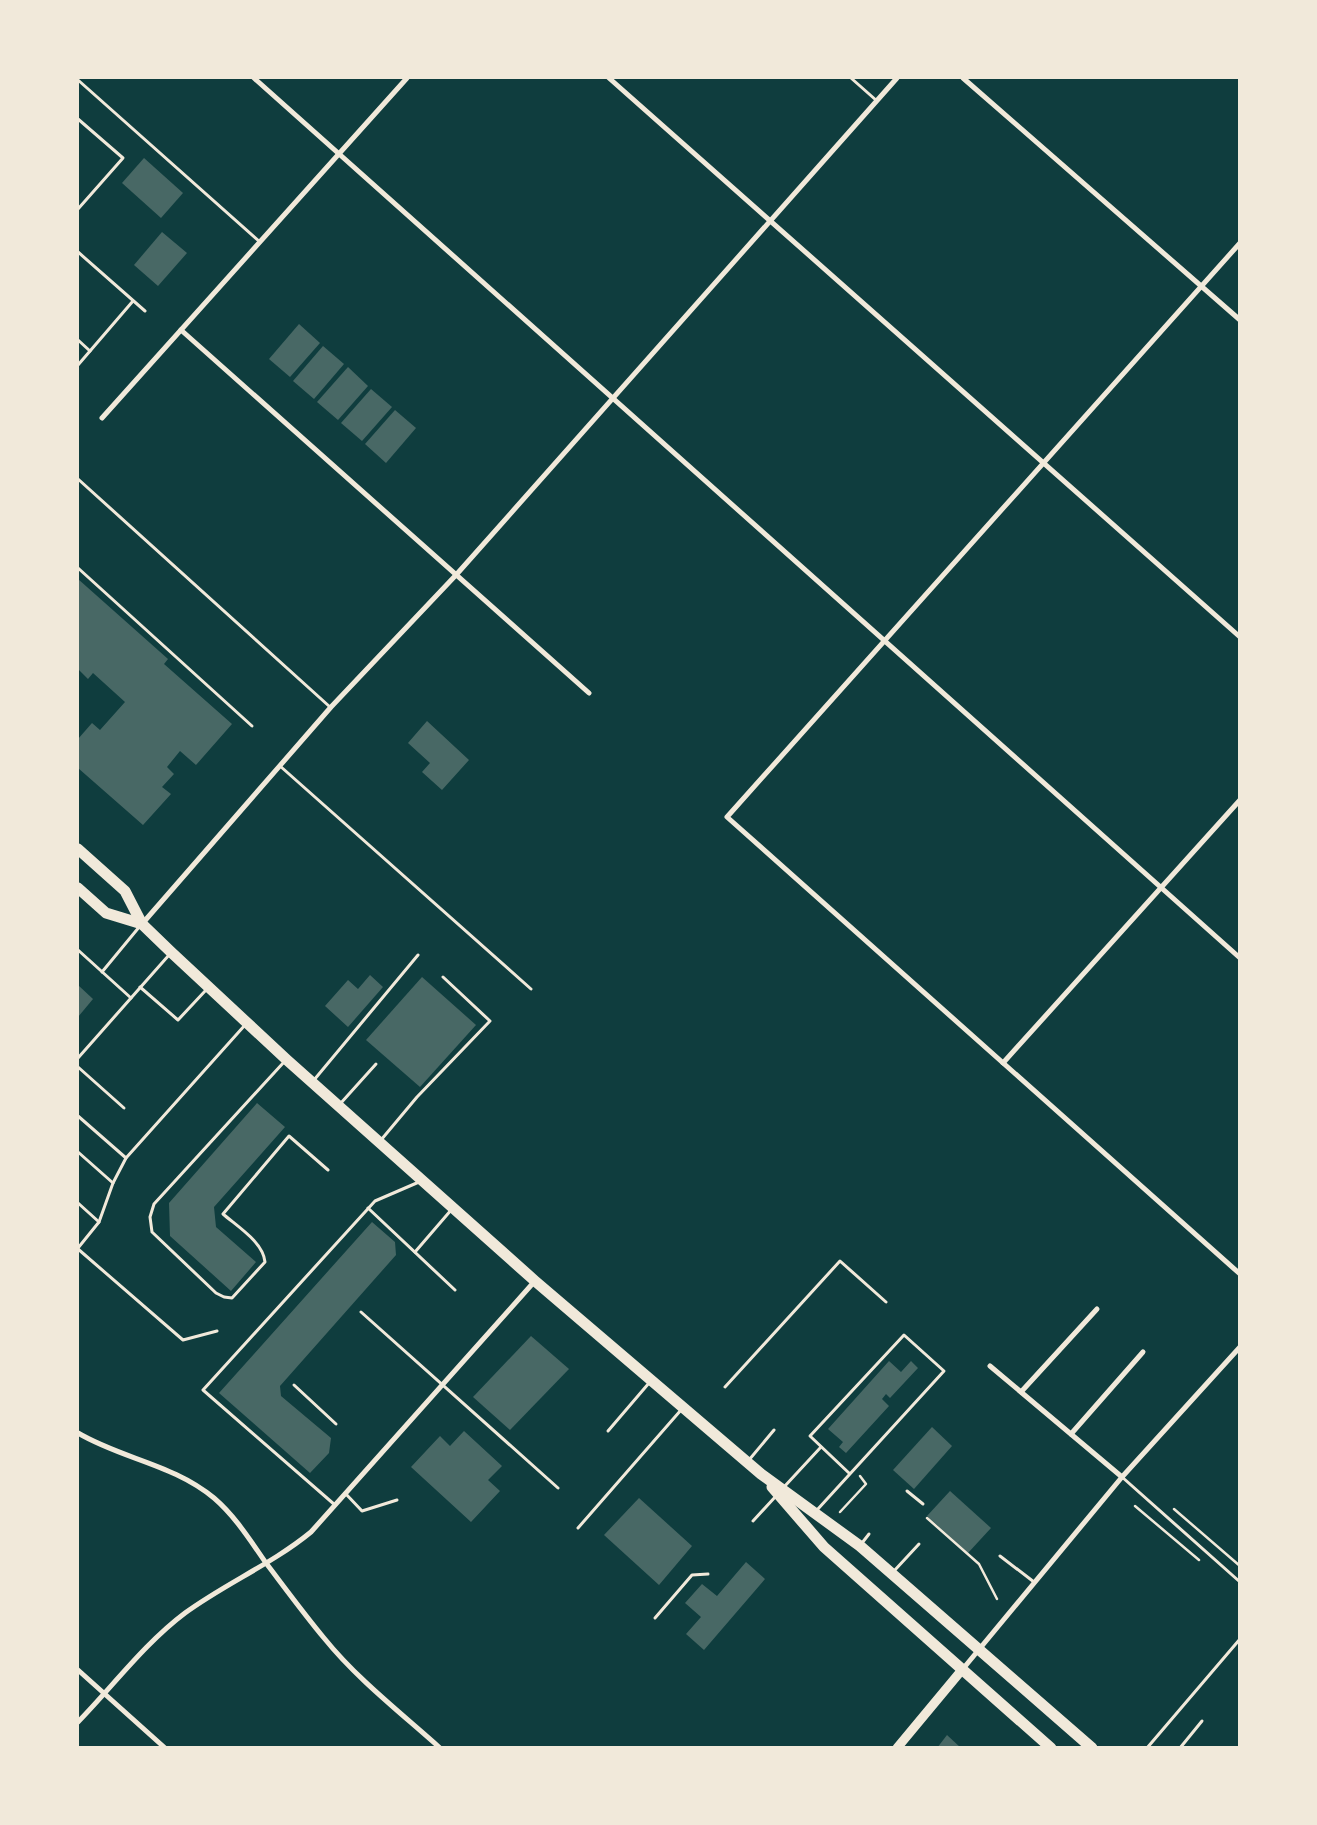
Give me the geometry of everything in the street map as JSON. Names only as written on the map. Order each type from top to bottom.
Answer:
[{"type":"main road","points":[[78,849],[125,891],[142,924],[286,1060],[535,1282],[780,1491],[824,1547],[1051,1748]]},
{"type":"main road","points":[[78,888],[106,913],[142,924]]},
{"type":"main road","points":[[780,1491],[816,1512],[860,1546],[1092,1748]]},
{"type":"street","points":[[254,78],[1240,958]]},
{"type":"street","points":[[102,418],[408,78]]},
{"type":"street","points":[[609,78],[1240,637]]},
{"type":"street","points":[[142,924],[331,708],[456,575],[897,78]]},
{"type":"street","points":[[964,78],[1240,320]]},
{"type":"street","points":[[1240,243],[727,817],[1240,1274]]},
{"type":"street","points":[[181,330],[589,693]]},
{"type":"street","points":[[1003,1063],[1240,800]]},
{"type":"street","points":[[78,1722],[154,1641],[183,1615],[236,1579],[267,1564],[289,1550],[310,1532],[535,1282]]},
{"type":"street","points":[[1021,1392],[1097,1309]]},
{"type":"street","points":[[897,1748],[1122,1477],[1240,1347]]},
{"type":"street","points":[[1071,1434],[1143,1352]]},
{"type":"street","points":[[990,1366],[1122,1477]]},
{"type":"street","points":[[78,1433],[114,1452],[150,1462],[194,1483],[234,1517],[325,1640],[355,1672],[440,1748]]},
{"type":"street","points":[[78,1670],[165,1748]]},
{"type":"lane","points":[[851,78],[877,101]]},
{"type":"lane","points":[[78,80],[260,242]]},
{"type":"lane","points":[[78,119],[123,158],[78,209]]},
{"type":"lane","points":[[78,252],[145,311]]},
{"type":"lane","points":[[78,365],[133,301]]},
{"type":"lane","points":[[78,340],[90,351]]},
{"type":"lane","points":[[78,479],[331,708]]},
{"type":"lane","points":[[78,568],[252,726]]},
{"type":"lane","points":[[280,766],[531,989]]},
{"type":"lane","points":[[102,972],[142,924]]},
{"type":"lane","points":[[78,950],[131,998]]},
{"type":"lane","points":[[78,1058],[171,952]]},
{"type":"lane","points":[[312,1082],[418,955]]},
{"type":"lane","points":[[379,1142],[417,1097],[490,1021],[443,977]]},
{"type":"lane","points":[[140,987],[178,1020],[208,987]]},
{"type":"lane","points":[[217,1331],[183,1340],[78,1248],[99,1222],[113,1183],[126,1158],[247,1023]]},
{"type":"lane","points":[[286,1060],[154,1204],[150,1216],[152,1232],[216,1292],[224,1297],[232,1298],[265,1262],[265,1256],[261,1248],[223,1214],[289,1136],[328,1170]]},
{"type":"lane","points":[[338,1106],[376,1064]]},
{"type":"lane","points":[[78,1067],[124,1108]]},
{"type":"lane","points":[[78,1116],[126,1158]]},
{"type":"lane","points":[[78,1152],[113,1183]]},
{"type":"lane","points":[[335,1505],[203,1390],[375,1201],[422,1181]]},
{"type":"lane","points":[[78,1203],[99,1222]]},
{"type":"lane","points":[[368,1208],[455,1290]]},
{"type":"lane","points":[[415,1252],[453,1208]]},
{"type":"lane","points":[[724,1387],[840,1261],[886,1302]]},
{"type":"lane","points":[[361,1312],[444,1383],[558,1488]]},
{"type":"lane","points":[[816,1512],[944,1371],[904,1334],[810,1436],[850,1474]]},
{"type":"lane","points":[[608,1431],[651,1380]]},
{"type":"lane","points":[[294,1385],[336,1424]]},
{"type":"lane","points":[[578,1528],[683,1408]]},
{"type":"lane","points":[[747,1462],[774,1430]]},
{"type":"lane","points":[[753,1521],[821,1447]]},
{"type":"lane","points":[[1122,1477],[1240,1582]]},
{"type":"lane","points":[[907,1491],[923,1504]]},
{"type":"lane","points":[[345,1493],[362,1511],[397,1500]]},
{"type":"lane","points":[[860,1546],[870,1534]]},
{"type":"lane","points":[[892,1574],[919,1544]]},
{"type":"lane","points":[[1000,1556],[1035,1582]]},
{"type":"lane","points":[[654,1618],[692,1575],[708,1574]]},
{"type":"lane","points":[[1147,1748],[1240,1639]]},
{"type":"lane","points":[[1180,1748],[1202,1721]]},
{"type":"path","points":[[1135,1506],[1202,1563]]},
{"type":"path","points":[[1173,1508],[1240,1566]]},
{"type":"path","points":[[927,1518],[979,1564],[997,1599]]},
{"type":"building","points":[[144,158],[183,193],[161,218],[122,183]]},
{"type":"building","points":[[162,232],[187,253],[158,286],[134,265]]},
{"type":"building","points":[[299,324],[320,343],[290,377],[269,359]]},
{"type":"building","points":[[323,346],[344,364],[314,399],[293,381]]},
{"type":"building","points":[[348,367],[368,386],[338,420],[317,402]]},
{"type":"building","points":[[371,389],[392,407],[362,441],[341,423]]},
{"type":"building","points":[[395,410],[416,428],[386,463],[365,444]]},
{"type":"building","points":[[78,579],[168,659],[164,664],[232,724],[196,765],[180,751],[167,767],[174,774],[162,787],[171,794],[143,825],[78,768],[78,739],[92,723],[100,730],[125,702],[93,673],[88,679],[78,669]]},
{"type":"building","points":[[427,721],[469,760],[442,790],[422,772],[430,763],[408,743]]},
{"type":"building","points":[[370,975],[383,987],[348,1027],[325,1006],[348,980],[358,989]]},
{"type":"building","points":[[422,977],[476,1025],[420,1087],[366,1040]]},
{"type":"building","points":[[78,985],[93,999],[78,1017]]},
{"type":"building","points":[[257,1103],[285,1127],[214,1207],[216,1227],[256,1262],[231,1291],[170,1236],[169,1203]]},
{"type":"building","points":[[372,1222],[395,1242],[396,1255],[280,1386],[281,1396],[331,1438],[329,1453],[310,1473],[219,1393]]},
{"type":"building","points":[[531,1336],[569,1369],[510,1430],[473,1397]]},
{"type":"building","points":[[889,1361],[901,1372],[911,1361],[918,1368],[890,1398],[886,1394],[882,1399],[889,1406],[846,1453],[839,1447],[843,1442],[828,1429]]},
{"type":"building","points":[[932,1427],[952,1446],[914,1489],[893,1470]]},
{"type":"building","points":[[464,1431],[502,1466],[488,1480],[500,1491],[471,1522],[411,1467],[440,1436],[450,1446]]},
{"type":"building","points":[[950,1491],[991,1528],[968,1553],[927,1516]]},
{"type":"building","points":[[639,1498],[692,1546],[659,1585],[604,1535]]},
{"type":"building","points":[[746,1562],[765,1579],[704,1650],[686,1634],[701,1617],[685,1603],[702,1584],[717,1596]]},
{"type":"building","points":[[947,1735],[961,1748],[937,1748]]}]
